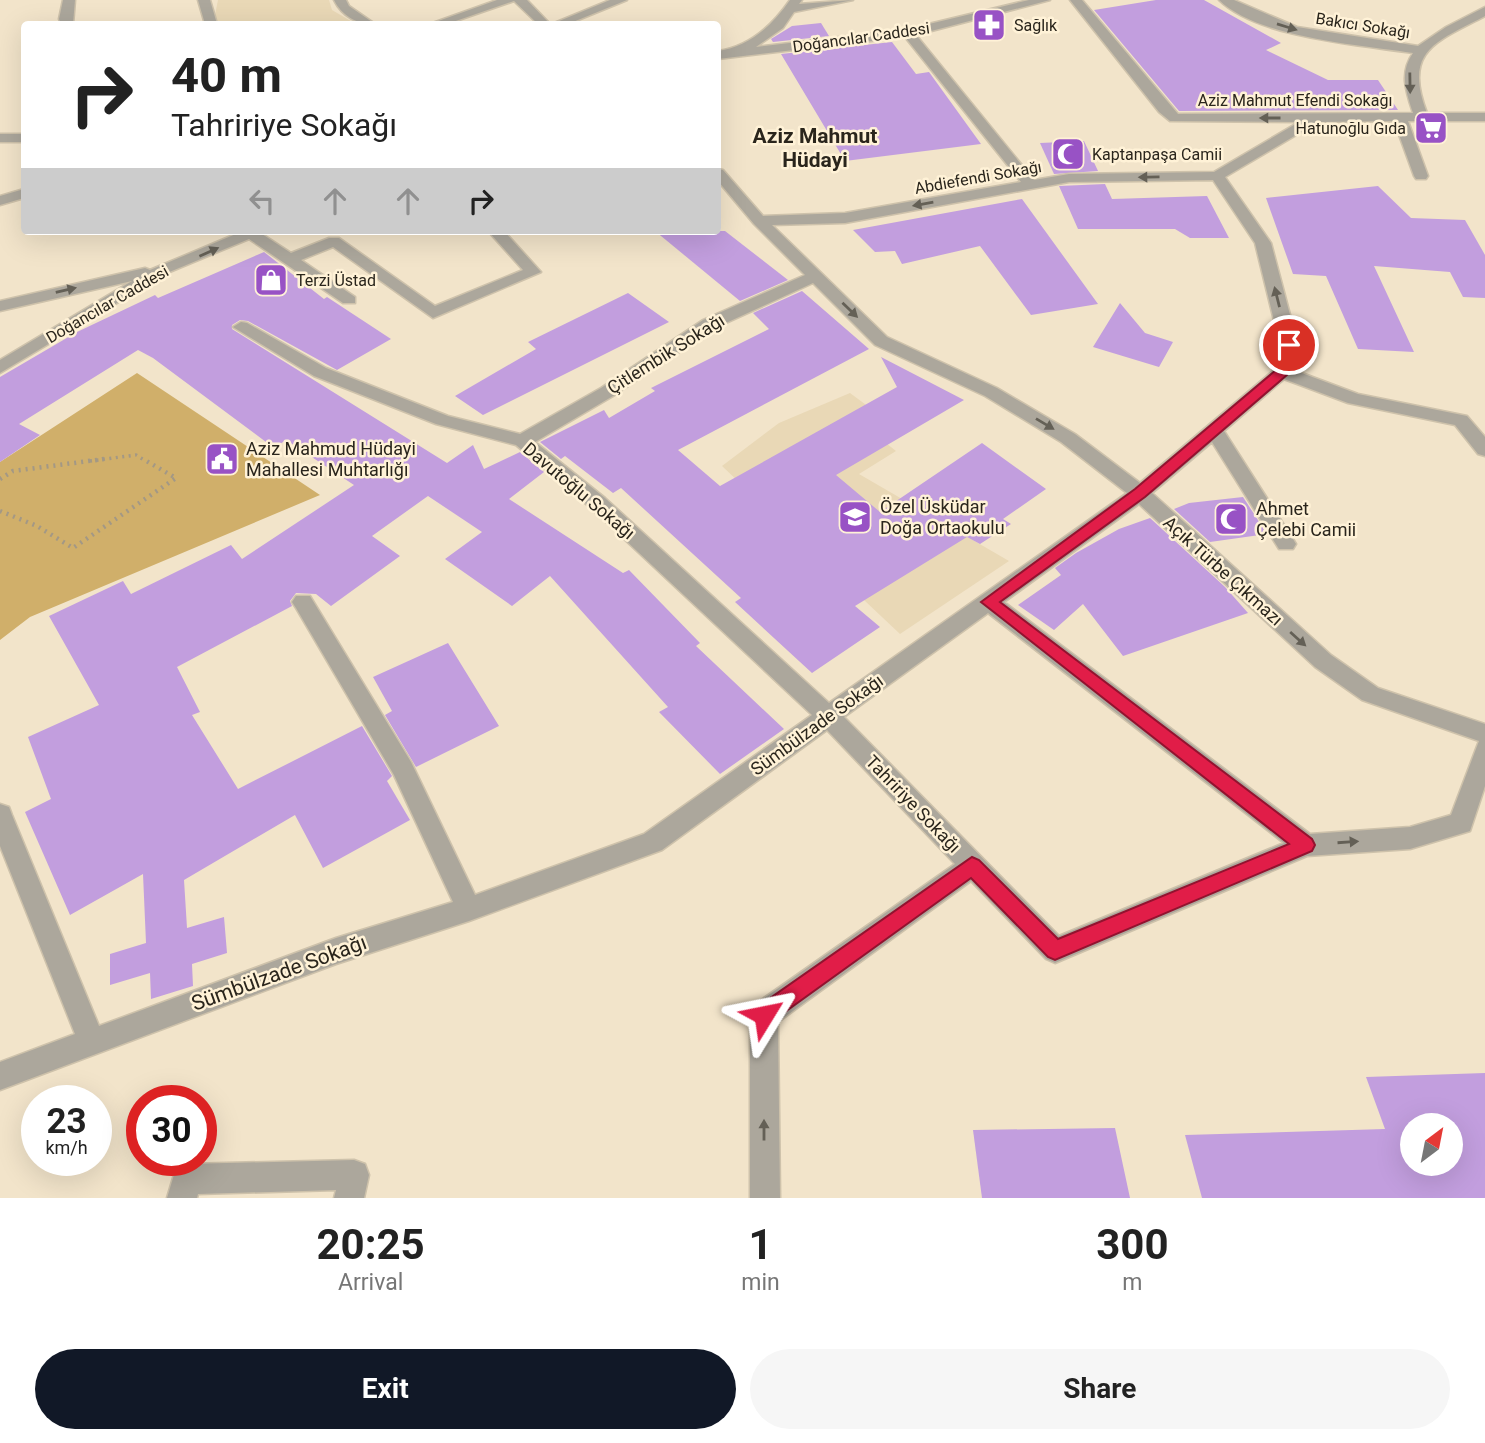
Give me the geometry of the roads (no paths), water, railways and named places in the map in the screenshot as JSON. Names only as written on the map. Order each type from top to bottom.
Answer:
[{"type":"street","points":[[67,21],[69,0]]},
{"type":"street","points":[[204,0],[210,21]]},
{"type":"street","points":[[340,0],[344,8],[364,21]]},
{"type":"street","points":[[465,0],[480,21]]},
{"type":"street","points":[[446,21],[509,0]]},
{"type":"street","points":[[520,0],[541,21]]},
{"type":"street","points":[[566,21],[621,0]]},
{"type":"street","points":[[744,50],[779,25],[794,5],[847,0]]},
{"type":"street","points":[[996,0],[1010,8]]},
{"type":"street","name":"Doğancılar Caddesi","points":[[721,54],[908,33],[1044,0]]},
{"type":"street","name":"Aziz Mahmut Efendi Sokağı","points":[[1076,0],[1164,109],[1175,118],[1485,117]]},
{"type":"street","name":"Bakıcı Sokağı","points":[[1225,0],[1247,14],[1304,32],[1418,50]]},
{"type":"street","points":[[1421,116],[1411,95],[1408,76],[1418,50],[1485,11]]},
{"type":"street","points":[[908,33],[1031,185]]},
{"type":"street","points":[[1399,116],[1421,176]]},
{"type":"street","points":[[1313,118],[1217,176],[1264,243],[1289,345],[1282,372],[1353,399],[1461,420],[1485,450]]},
{"type":"street","points":[[0,138],[21,138]]},
{"type":"street","name":"Abdiefendi Sokağı","points":[[759,221],[845,218],[1069,178],[1217,176]]},
{"type":"street","name":"Açık Türbe Çıkmazı","points":[[721,177],[759,221],[881,341],[992,392],[1068,438],[1140,493],[1171,525],[1324,661],[1370,694],[1485,734]]},
{"type":"street","points":[[0,201],[21,194]]},
{"type":"street","name":"Doğancılar Caddesi","points":[[0,369],[161,270],[246,235]]},
{"type":"street","points":[[257,235],[349,300]]},
{"type":"street","points":[[291,259],[334,241],[433,313],[533,272],[500,235]]},
{"type":"street","points":[[0,306],[161,270]]},
{"type":"street","name":"Çitlembik Sokağı","points":[[522,441],[607,391],[709,324],[815,275]]},
{"type":"street","name":"Davutoğlu Sokağı","points":[[242,327],[320,372],[442,419],[522,441],[598,503],[829,717]]},
{"type":"street","name":"Sümbülzade Sokağı","points":[[0,1076],[336,951],[469,909],[653,842],[1140,493],[1282,372]]},
{"type":"street","points":[[1214,430],[1286,544]]},
{"type":"street","points":[[303,602],[403,769],[469,909]]},
{"type":"street","points":[[989,602],[1306,845]]},
{"type":"street","name":"Tahririye Sokağı","points":[[829,717],[1055,950],[1306,845],[1410,838],[1461,823],[1485,750]]},
{"type":"street","points":[[0,815],[92,1043]]},
{"type":"street","points":[[765,1198],[764,1015],[972,866]]},
{"type":"street","points":[[182,1198],[187,1179],[354,1175],[349,1198]]},
{"type":"place","name":"Sağlık","points":[[989,25]]},
{"type":"place","name":"Hatunoğlu Gıda","points":[[1431,128]]},
{"type":"place","name":"Kaptanpaşa Camii","points":[[1068,154]]},
{"type":"place","name":"Terzi Üstad","points":[[271,280]]},
{"type":"place","name":"Aziz Mahmud Hüdayi Mahallesi Muhtarlığı","points":[[222,459]]},
{"type":"place","name":"Özel Üsküdar Doğa Ortaokulu","points":[[855,517]]},
{"type":"place","name":"Ahmet Çelebi Camii","points":[[1231,519]]},
{"type":"district","name":"Aziz Mahmut Hüdayi","points":[[815,148]]}]
